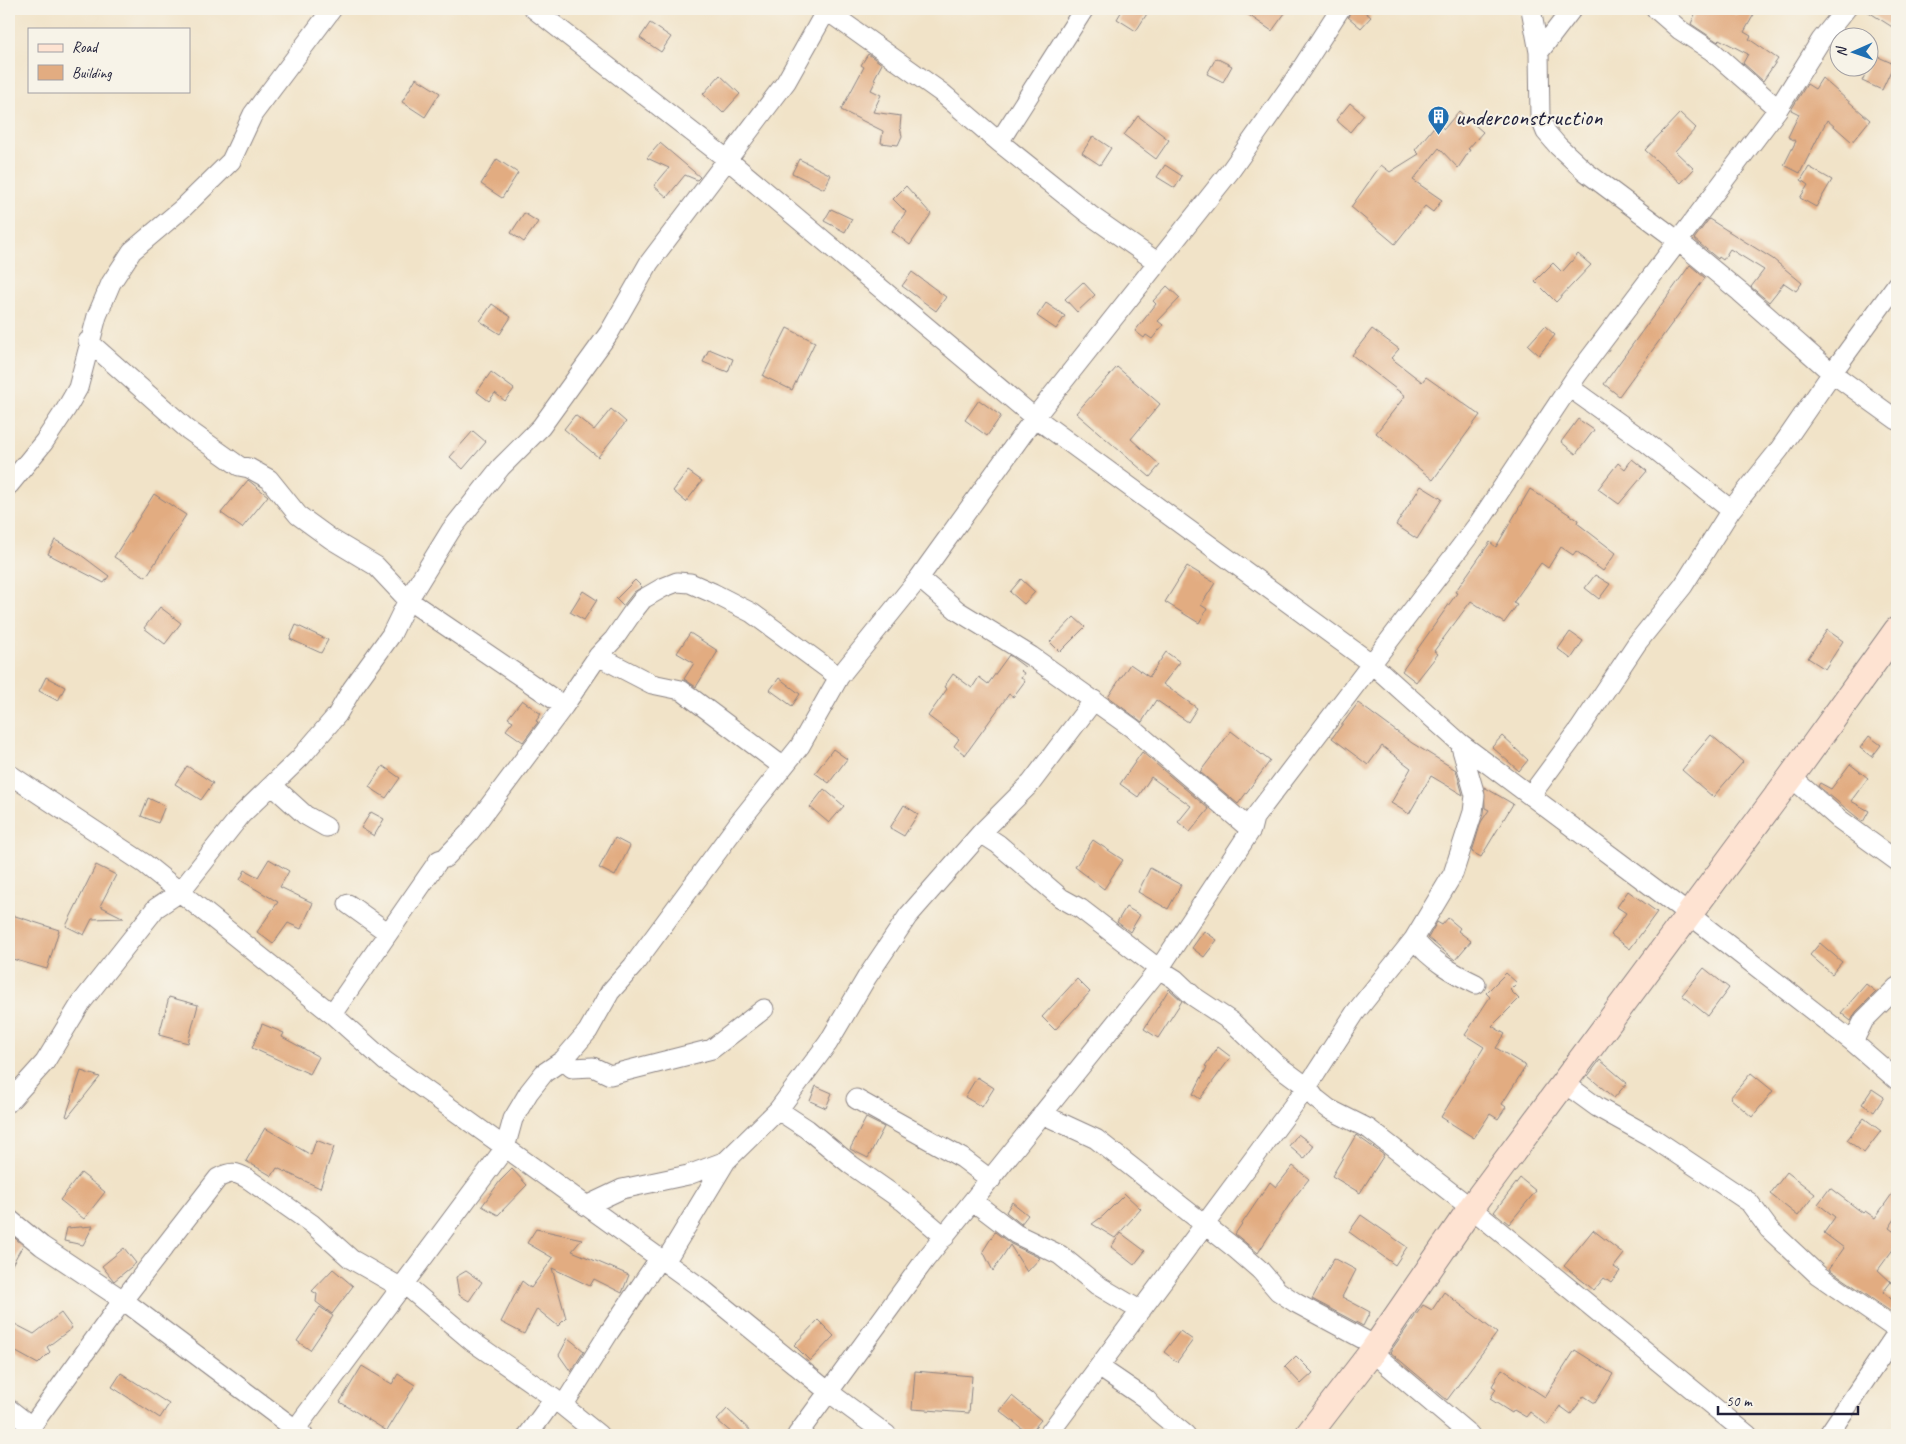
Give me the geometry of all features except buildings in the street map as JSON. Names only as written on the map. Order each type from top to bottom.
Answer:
[{"type":"street","points":[[9,485],[44,442],[78,388],[88,341],[111,283],[132,251],[183,208],[231,160],[253,114],[332,9]]},
{"type":"street","points":[[534,9],[728,160],[1035,417],[1372,664],[1460,743],[1690,915],[1853,1042],[1897,1080]]},
{"type":"street","points":[[9,1102],[46,1062],[81,1003],[120,951],[156,908],[180,892],[241,815],[300,758],[337,715],[390,635],[408,600],[451,530],[501,467],[541,427],[609,333],[649,263],[786,82],[827,9],[942,93],[999,142],[1090,214],[1157,262]]},
{"type":"street","points":[[999,142],[1084,9]]},
{"type":"street","points":[[9,1219],[42,1246],[124,1300],[297,1433],[402,1285],[505,1148],[513,1119],[529,1092],[544,1073],[563,1060],[588,1031],[610,992],[633,966],[804,739],[839,677],[919,578],[1035,417],[1231,170],[1291,85],[1340,9]]},
{"type":"street","points":[[1530,9],[1539,52],[1540,117],[1546,132],[1586,172],[1677,240],[1832,372],[1897,420]]},
{"type":"street","points":[[1539,52],[1572,9]]},
{"type":"street","points":[[1656,9],[1680,30],[1712,51],[1778,109]]},
{"type":"street","points":[[797,1435],[830,1393],[893,1303],[1042,1114],[1159,970],[1250,830],[1254,818],[1478,524],[1569,387],[1677,240],[1778,109],[1820,40],[1846,9]]},
{"type":"street","points":[[1531,795],[1579,730],[1637,643],[1682,586],[1731,510],[1779,450],[1832,372],[1897,284]]},
{"type":"street","points":[[88,341],[187,429],[239,466],[249,468],[269,479],[298,515],[331,539],[376,566],[408,600],[564,706]]},
{"type":"street","points":[[1569,387],[1647,443],[1731,510]]},
{"type":"street","points":[[919,578],[958,611],[1031,656],[1132,728],[1250,830]]},
{"type":"street","points":[[332,1014],[387,932],[439,860],[445,858],[469,833],[564,706],[598,656],[614,639],[643,600],[662,588],[677,582],[690,583],[752,613],[839,677]]},
{"type":"street","points":[[1308,1435],[1374,1349],[1471,1208],[1791,778],[1897,630]]},
{"type":"street","points":[[598,656],[652,684],[681,690],[782,766]]},
{"type":"street","points":[[528,1435],[559,1403],[662,1260],[726,1161],[778,1110],[828,1043],[871,970],[908,916],[981,833],[1031,783],[1094,700]]},
{"type":"street","points":[[1048,1435],[1307,1087],[1355,1013],[1414,939],[1453,874],[1473,812],[1474,795],[1460,743]]},
{"type":"street","points":[[10,778],[144,864],[332,1014],[385,1061],[662,1260],[786,1355],[830,1393],[887,1435]]},
{"type":"street","points":[[1791,778],[1839,819],[1897,861]]},
{"type":"street","points":[[272,784],[306,815],[326,827]]},
{"type":"street","points":[[981,833],[998,844],[1061,898],[1081,909],[1159,970],[1232,1022],[1276,1064],[1307,1087],[1315,1098],[1329,1109],[1369,1129],[1471,1208],[1748,1435]]},
{"type":"street","points":[[348,904],[387,932]]},
{"type":"street","points":[[1414,939],[1421,949],[1438,962],[1456,975],[1476,984]]},
{"type":"street","points":[[1853,1042],[1864,1020],[1897,987]]},
{"type":"street","points":[[563,1060],[572,1068],[593,1067],[610,1075],[712,1049],[764,1009]]},
{"type":"street","points":[[1564,1083],[1597,1107],[1653,1138],[1749,1202],[1769,1230],[1818,1275],[1897,1332],[1828,1435]]},
{"type":"street","points":[[856,1099],[962,1158],[991,1180]]},
{"type":"street","points":[[778,1110],[807,1129],[851,1165],[904,1202],[945,1237]]},
{"type":"street","points":[[1042,1114],[1096,1139],[1136,1168],[1204,1226],[1237,1250],[1260,1270],[1278,1291],[1374,1349],[1470,1435]]},
{"type":"street","points":[[586,1206],[622,1189],[688,1174],[726,1161]]},
{"type":"street","points":[[9,1409],[28,1431],[124,1300],[218,1178],[229,1172],[239,1173],[312,1224],[351,1259],[402,1285],[474,1342],[559,1403],[598,1435]]},
{"type":"street","points":[[974,1202],[1016,1234],[1060,1255],[1097,1285],[1141,1311]]},
{"type":"street","points":[[1100,1367],[1146,1399],[1158,1412],[1186,1435]]},
{"type":"place","name":"underconstruction","points":[[1439,136]]}]
